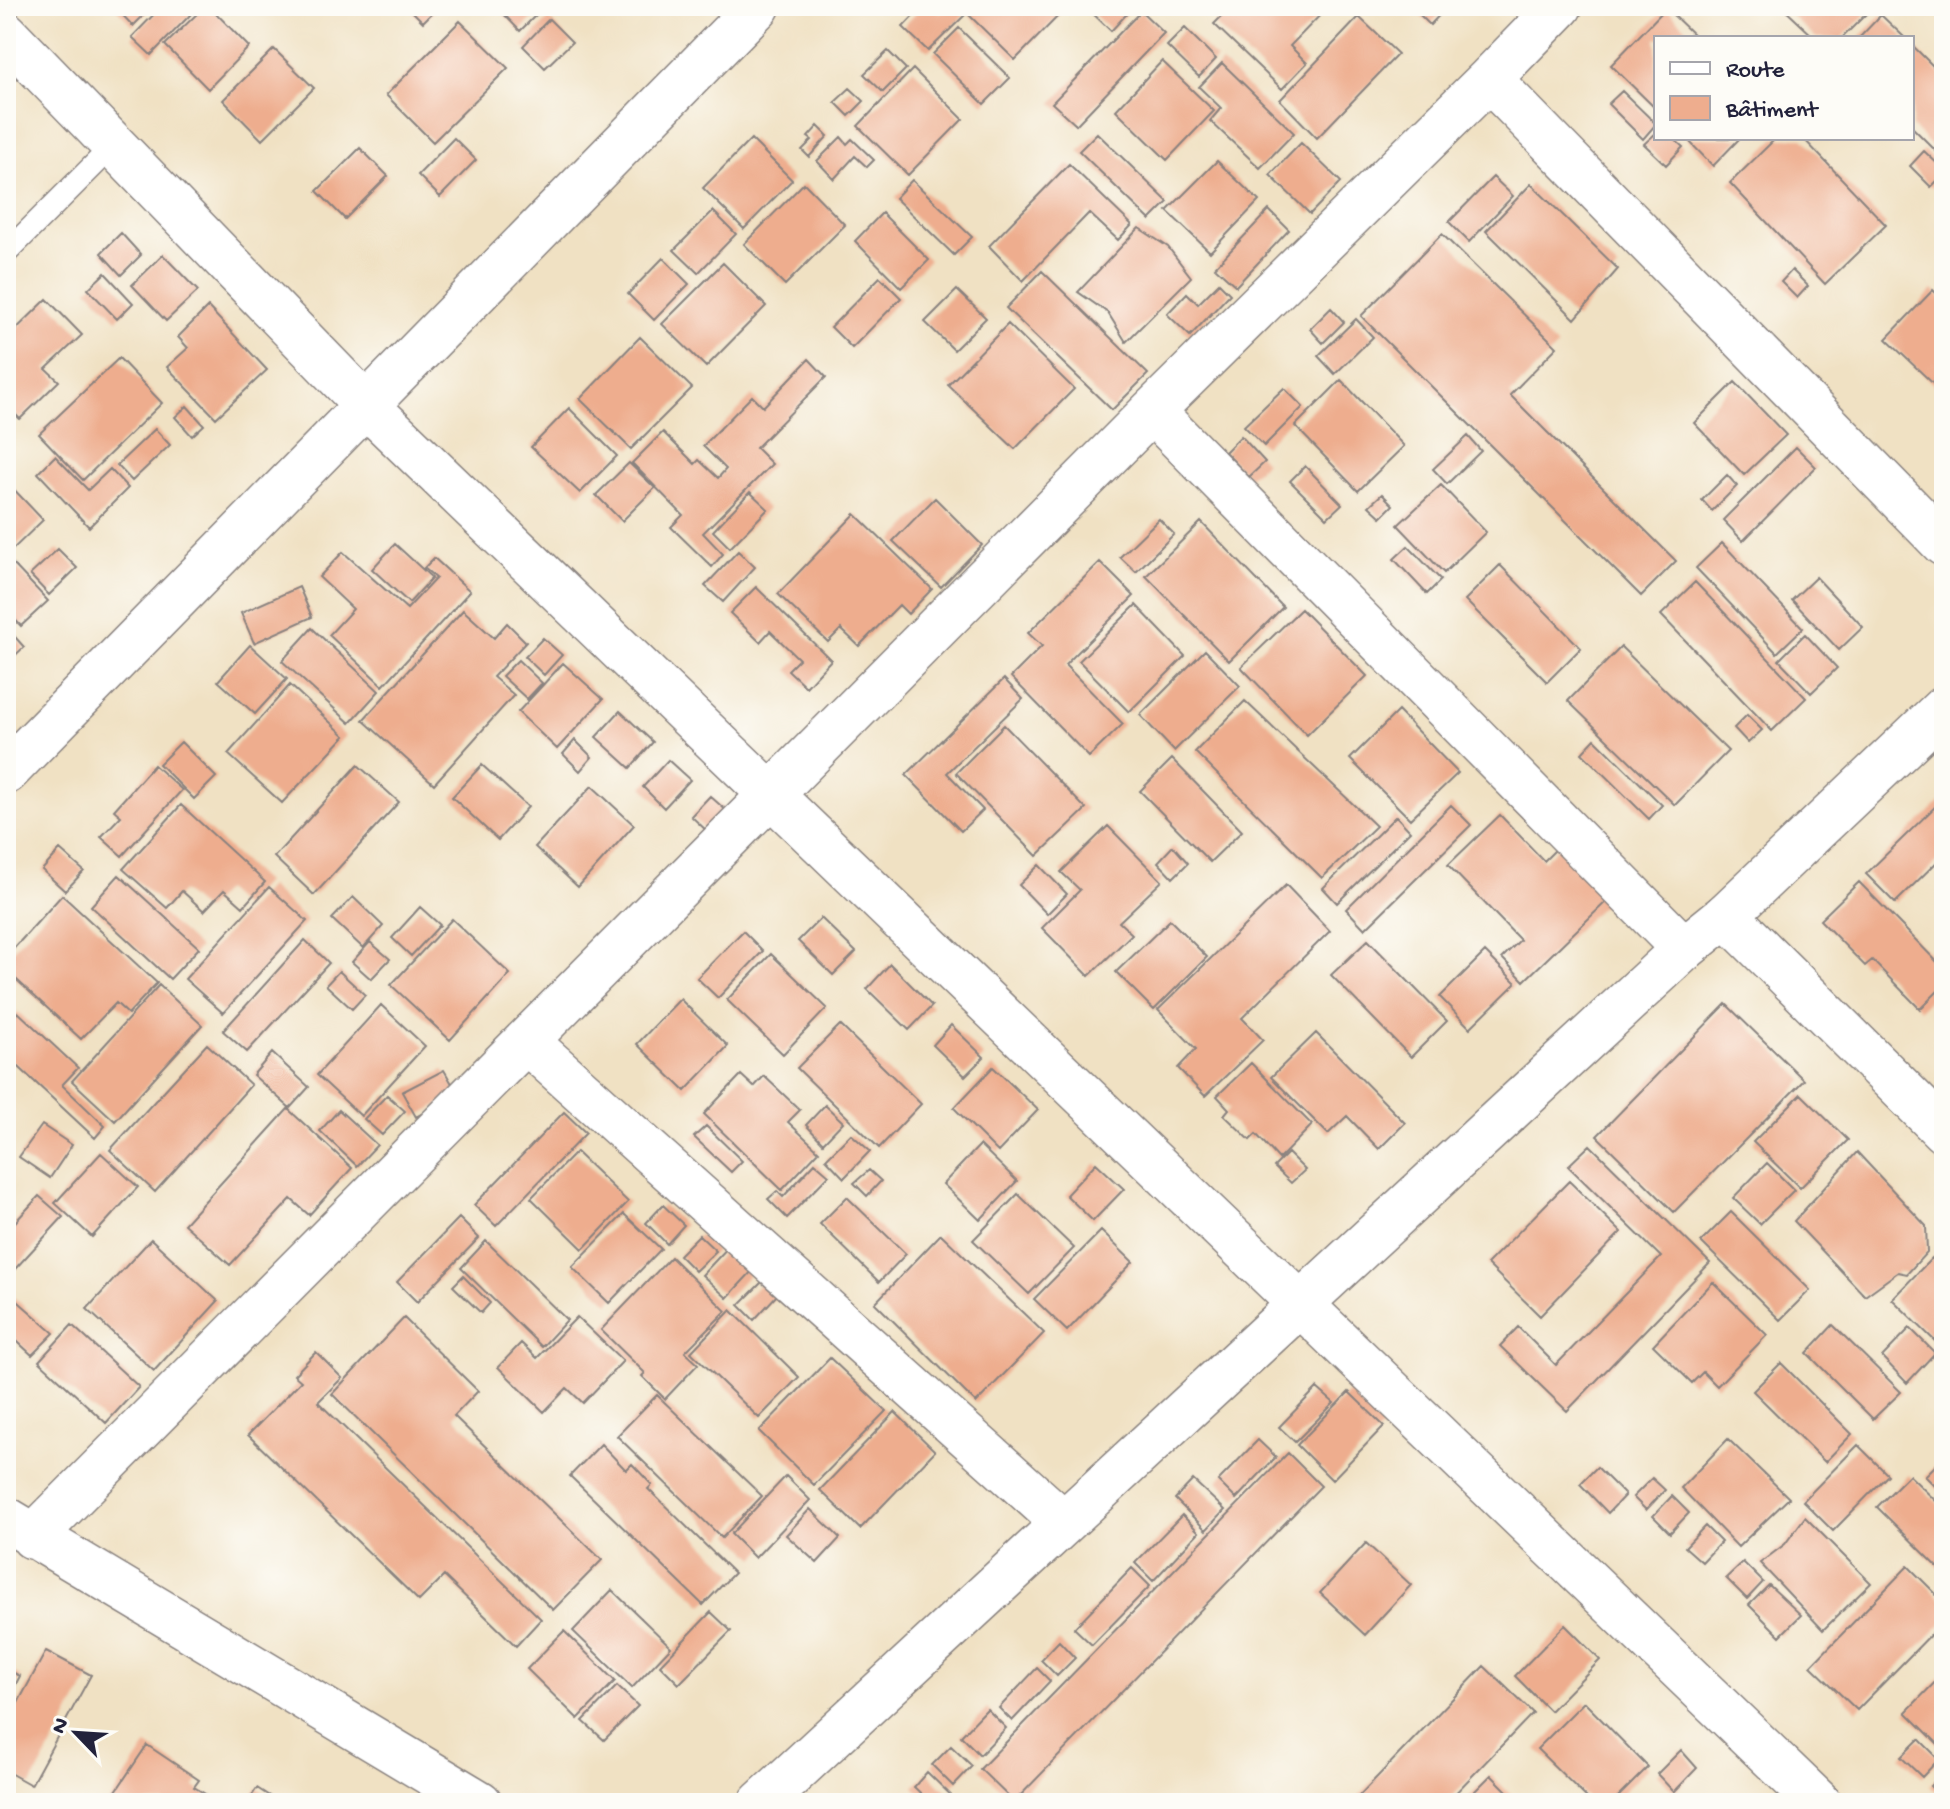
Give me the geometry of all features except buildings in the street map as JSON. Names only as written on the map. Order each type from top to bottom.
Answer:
[{"type":"street","points":[[6,772],[758,6]]},
{"type":"street","points":[[480,1803],[19,1528],[526,1041],[1560,6]]},
{"type":"street","points":[[6,34],[366,405],[1819,1803]]},
{"type":"street","points":[[1489,79],[1944,544]]},
{"type":"street","points":[[1152,411],[1684,949]]},
{"type":"street","points":[[761,1803],[1300,1302],[1684,949],[1726,915],[1944,708]]},
{"type":"street","points":[[1726,915],[1944,1131]]},
{"type":"street","points":[[526,1041],[1063,1522]]},
{"type":"lane","points":[[6,253],[114,145]]}]
